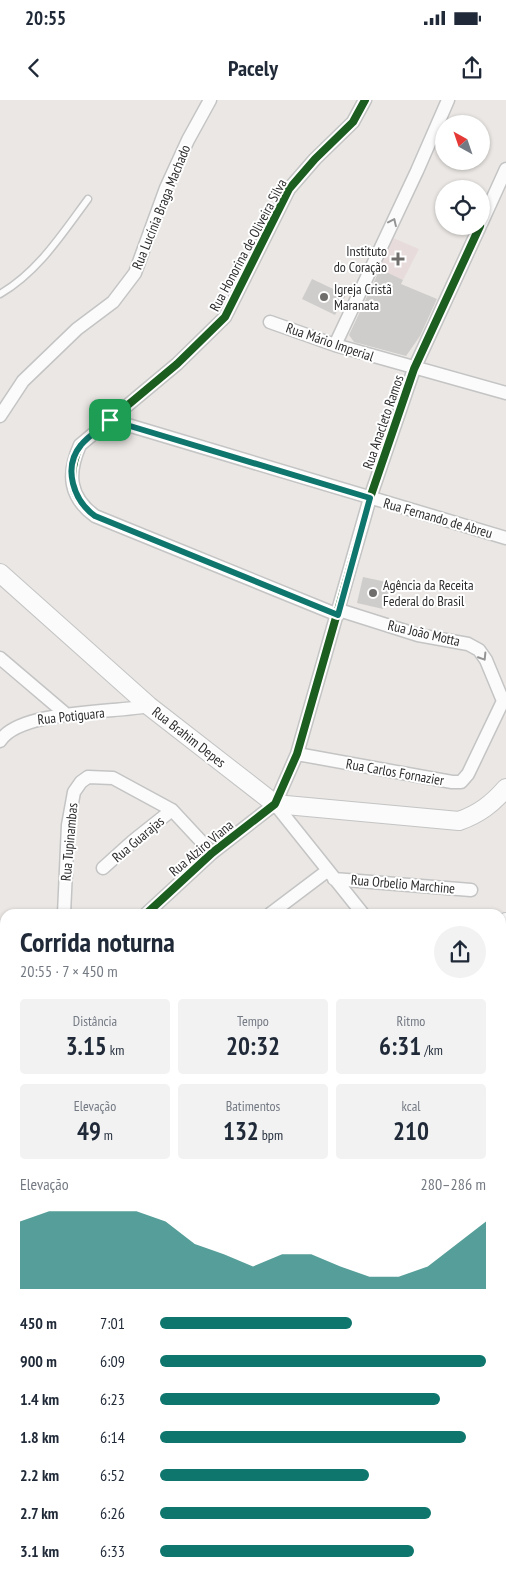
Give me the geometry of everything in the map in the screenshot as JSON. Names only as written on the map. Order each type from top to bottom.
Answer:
[{"type":"main road","name":"Rua Brahim Depes","points":[[0,573],[149,706],[275,804]]},
{"type":"main road","points":[[275,804],[459,821],[475,816],[493,803],[506,788]]},
{"type":"street","name":"Rua Lucínia Braga Machado","points":[[0,416],[23,381],[77,329],[113,302],[136,273],[166,188],[188,140],[210,100]]},
{"type":"street","name":"Rua Honorina de Oliveira Silva","points":[[84,508],[74,489],[72,463],[80,445],[177,364],[225,317],[289,189],[315,159],[353,122],[365,100]]},
{"type":"street","points":[[335,345],[417,171],[448,100]]},
{"type":"street","name":"Rua Anacleto Ramos","points":[[490,205],[506,169]]},
{"type":"street","name":"Rua Anacleto Ramos","points":[[275,804],[297,754],[339,613],[370,498],[414,369],[476,235]]},
{"type":"street","name":"Rua Mário Imperial","points":[[270,322],[335,345],[414,369],[506,393]]},
{"type":"street","name":"Rua Fernando de Abreu","points":[[110,420],[506,538]]},
{"type":"street","name":"Rua João Motta","points":[[84,508],[95,516],[339,613],[418,635],[468,644],[479,650],[486,660],[504,701]]},
{"type":"street","points":[[0,658],[67,715]]},
{"type":"street","name":"Rua Carlos Fornazier","points":[[297,754],[452,782],[461,782],[468,774],[504,701]]},
{"type":"street","name":"Rua Potiguara","points":[[0,740],[18,724],[35,719],[123,711],[149,706]]},
{"type":"street","name":"Rua Tupinambas","points":[[64,909],[68,825],[74,792],[80,782],[88,777],[113,778],[172,810],[212,853]]},
{"type":"street","name":"Rua Alziro Viana","points":[[151,909],[212,853],[275,804]]},
{"type":"street","name":"Rua Brahim Depes","points":[[275,804],[359,909]]},
{"type":"street","name":"Rua Guarajas","points":[[103,868],[132,841],[172,810]]},
{"type":"street","points":[[278,909],[331,875]]},
{"type":"street","name":"Rua Orbelio Marchine","points":[[331,875],[472,890]]},
{"type":"lane","points":[[0,294],[14,286],[40,262],[88,199]]},
{"type":"shaded area","name":"Instituto do Coração","points":[[393,238],[419,249],[403,280],[378,268]]},
{"type":"building","points":[[380,269],[403,280],[401,284],[437,299],[420,336],[406,356],[354,342],[349,335]]},
{"type":"building","name":"Igreja Cristã Maranata","points":[[312,279],[346,295],[335,315],[302,299]]},
{"type":"building","name":"Agência da Receita Federal do Brasil","points":[[363,577],[391,583],[383,609],[357,603]]},
{"type":"cycle path","points":[[338,615],[95,516],[86,509],[75,493],[72,475],[80,445],[177,364],[225,317],[289,189],[315,159],[353,122],[365,100]]},
{"type":"cycle path","points":[[151,909],[212,853],[275,804],[297,754],[370,498],[414,369],[476,235]]},
{"type":"place","name":"Instituto do Coração","points":[[398,259]]},
{"type":"place","name":"Igreja Cristã Maranata","points":[[324,297]]},
{"type":"place","name":"Agência da Receita Federal do Brasil","points":[[373,593]]},
{"type":"route","points":[[110,420],[370,498],[338,615],[95,516],[84,508],[74,489],[72,463],[80,445],[110,420]]}]
